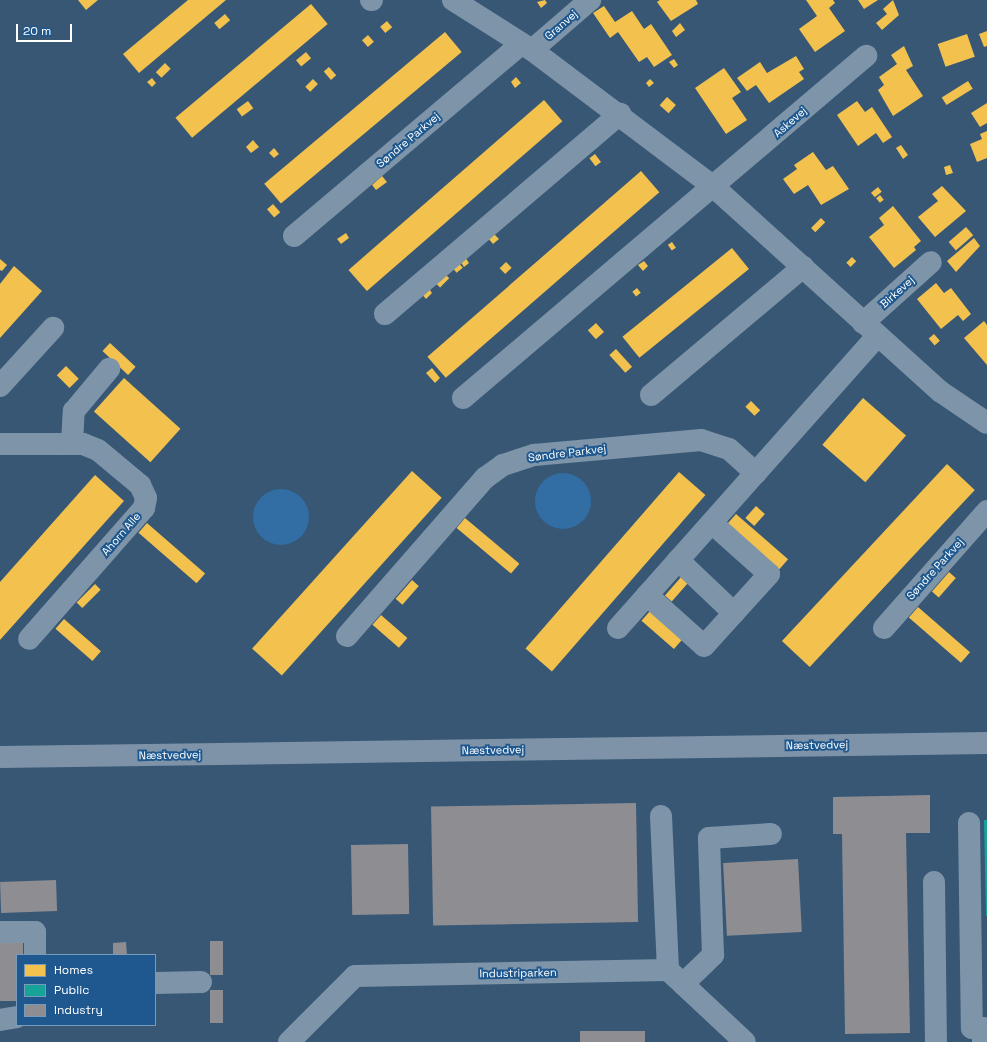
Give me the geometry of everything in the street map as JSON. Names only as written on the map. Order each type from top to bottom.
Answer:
[{"type":"main road","name":"Næstvedvej","points":[[0,757],[987,743]]},
{"type":"street","points":[[453,0],[527,47],[620,114],[715,188],[870,330],[941,392],[987,423]]},
{"type":"street","name":"Granvej","points":[[527,47],[590,0]]},
{"type":"street","name":"Søndre Parkvej","points":[[294,236],[527,47]]},
{"type":"street","name":"Askevej","points":[[715,188],[866,56]]},
{"type":"street","points":[[385,314],[620,114]]},
{"type":"street","points":[[463,398],[715,188]]},
{"type":"street","name":"Birkevej","points":[[870,330],[931,262]]},
{"type":"street","points":[[651,395],[803,267]]},
{"type":"street","points":[[0,386],[53,328]]},
{"type":"street","points":[[618,628],[756,473],[870,330]]},
{"type":"street","points":[[72,444],[74,411],[109,369]]},
{"type":"street","name":"Søndre Parkvej","points":[[347,636],[485,478],[503,465],[534,455],[701,440],[728,449],[756,473]]},
{"type":"street","name":"Ahorn Alle","points":[[0,444],[72,444],[98,450],[140,485],[146,498],[138,515],[29,640]]},
{"type":"street","name":"Søndre Parkvej","points":[[884,628],[987,511]]},
{"type":"street","points":[[647,595],[704,646],[734,613],[769,574],[712,523]]},
{"type":"street","points":[[678,560],[734,613]]},
{"type":"street","points":[[661,816],[675,977],[746,1042]]},
{"type":"street","points":[[969,823],[972,1028],[983,1028],[983,1042]]},
{"type":"street","points":[[675,977],[713,955],[710,838],[771,834]]},
{"type":"street","points":[[934,882],[936,1042]]},
{"type":"street","points":[[0,932],[35,932],[35,954]]},
{"type":"street","name":"Industriparken","points":[[289,1042],[354,976],[675,977]]},
{"type":"street","points":[[156,983],[201,982]]},
{"type":"street","points":[[0,1020],[16,1017]]},
{"type":"shaded area","points":[[558,473],[568,473],[583,481],[589,490],[591,501],[589,512],[583,521],[568,529],[558,529],[547,524],[540,517],[535,506],[535,496],[540,485],[547,478]]},
{"type":"shaded area","points":[[276,489],[286,489],[301,497],[307,506],[309,517],[307,528],[301,537],[286,545],[276,545],[265,540],[258,533],[253,522],[253,512],[258,501],[265,494]]},
{"type":"building: Homes","points":[[78,0],[98,0],[86,10]]},
{"type":"building: Homes","points":[[188,0],[226,0],[139,73],[123,54]]},
{"type":"building: Homes","points":[[545,0],[547,3],[541,8],[537,2]]},
{"type":"building: Homes","points":[[660,0],[696,0],[698,4],[671,21],[657,2]]},
{"type":"building: Homes","points":[[806,0],[833,0],[835,3],[829,8],[845,31],[815,52],[799,29],[817,16]]},
{"type":"building: Homes","points":[[858,0],[878,0],[864,9]]},
{"type":"building: Homes","points":[[893,0],[899,15],[882,30],[876,23],[887,14],[883,9]]},
{"type":"building: Homes","points":[[311,4],[328,24],[192,138],[175,118]]},
{"type":"building: Homes","points":[[604,6],[615,22],[632,11],[644,29],[651,24],[672,55],[654,67],[647,57],[639,62],[618,32],[610,38],[593,13]]},
{"type":"building: Homes","points":[[225,14],[230,20],[219,29],[214,23]]},
{"type":"building: Homes","points":[[387,21],[392,27],[385,33],[380,27]]},
{"type":"building: Homes","points":[[680,23],[685,30],[676,37],[672,31]]},
{"type":"building: Homes","points":[[987,31],[987,46],[984,47],[979,34]]},
{"type":"building: Homes","points":[[445,32],[462,52],[281,204],[264,184]]},
{"type":"building: Homes","points":[[967,34],[975,57],[946,67],[938,44]]},
{"type":"building: Homes","points":[[368,35],[374,42],[368,47],[362,40]]},
{"type":"building: Homes","points":[[904,46],[913,66],[906,70],[923,96],[893,116],[878,90],[884,85],[879,77],[897,64],[891,55]]},
{"type":"building: Homes","points":[[306,52],[311,58],[301,66],[296,60]]},
{"type":"building: Homes","points":[[796,56],[804,69],[799,72],[804,79],[769,103],[756,85],[747,91],[737,78],[760,62],[767,73]]},
{"type":"building: Homes","points":[[674,59],[678,65],[674,68],[669,62]]},
{"type":"building: Homes","points":[[165,63],[171,69],[161,78],[156,72]]},
{"type":"building: Homes","points":[[329,67],[336,75],[331,80],[324,72]]},
{"type":"building: Homes","points":[[724,68],[741,92],[732,98],[747,120],[726,134],[695,88]]},
{"type":"building: Homes","points":[[516,77],[521,83],[515,88],[511,82]]},
{"type":"building: Homes","points":[[152,78],[156,83],[152,87],[147,82]]},
{"type":"building: Homes","points":[[313,79],[318,84],[310,92],[305,87]]},
{"type":"building: Homes","points":[[650,79],[654,83],[649,87],[646,83]]},
{"type":"building: Homes","points":[[968,81],[973,89],[946,105],[942,97]]},
{"type":"building: Homes","points":[[667,97],[676,105],[669,113],[660,105]]},
{"type":"building: Homes","points":[[544,100],[562,121],[367,291],[349,270]]},
{"type":"building: Homes","points":[[248,101],[253,108],[242,117],[237,109]]},
{"type":"building: Homes","points":[[857,101],[865,112],[872,107],[892,137],[883,143],[876,133],[858,146],[837,115]]},
{"type":"building: Homes","points":[[987,103],[987,123],[980,127],[971,113]]},
{"type":"building: Homes","points":[[987,131],[987,158],[977,162],[970,144],[982,139],[980,134]]},
{"type":"building: Homes","points":[[253,140],[259,147],[251,153],[246,147]]},
{"type":"building: Homes","points":[[901,145],[908,155],[903,159],[896,148]]},
{"type":"building: Homes","points":[[274,148],[279,154],[274,158],[269,153]]},
{"type":"building: Homes","points":[[813,152],[826,170],[833,166],[849,189],[821,205],[808,185],[794,194],[783,179],[797,169],[794,165]]},
{"type":"building: Homes","points":[[595,154],[601,162],[595,166],[589,158]]},
{"type":"building: Homes","points":[[950,165],[953,173],[946,175],[944,167]]},
{"type":"building: Homes","points":[[641,171],[659,192],[446,378],[427,357]]},
{"type":"building: Homes","points":[[382,176],[387,182],[376,190],[372,185]]},
{"type":"building: Homes","points":[[942,186],[966,211],[935,237],[918,217],[938,201],[932,194]]},
{"type":"building: Homes","points":[[878,187],[882,192],[875,197],[871,193]]},
{"type":"building: Homes","points":[[880,195],[884,200],[880,203],[876,198]]},
{"type":"building: Homes","points":[[273,204],[280,212],[274,218],[267,209]]},
{"type":"building: Homes","points":[[893,206],[921,241],[914,247],[916,250],[894,268],[869,237],[884,225],[879,218]]},
{"type":"building: Homes","points":[[821,218],[825,222],[815,232],[811,228]]},
{"type":"building: Homes","points":[[966,227],[973,235],[956,250],[949,242]]},
{"type":"building: Homes","points":[[346,233],[349,238],[341,244],[337,239]]},
{"type":"building: Homes","points":[[493,233],[499,239],[493,244],[488,238]]},
{"type":"building: Homes","points":[[974,238],[980,246],[956,272],[947,261]]},
{"type":"building: Homes","points":[[672,242],[676,248],[672,251],[668,245]]},
{"type":"building: Homes","points":[[732,248],[749,269],[639,358],[622,337]]},
{"type":"building: Homes","points":[[465,257],[469,263],[464,267],[460,261]]},
{"type":"building: Homes","points":[[852,257],[856,261],[851,267],[846,263]]},
{"type":"building: Homes","points":[[0,259],[7,265],[2,271],[0,270]]},
{"type":"building: Homes","points":[[644,261],[648,266],[643,271],[638,265]]},
{"type":"building: Homes","points":[[506,262],[512,268],[505,274],[500,268]]},
{"type":"building: Homes","points":[[459,263],[463,268],[457,273],[453,268]]},
{"type":"building: Homes","points":[[14,266],[42,291],[0,338],[0,284]]},
{"type":"building: Homes","points":[[445,274],[449,278],[440,287],[436,283]]},
{"type":"building: Homes","points":[[936,283],[944,293],[951,288],[971,314],[963,321],[958,315],[941,329],[917,299]]},
{"type":"building: Homes","points":[[428,287],[432,293],[426,299],[421,293]]},
{"type":"building: Homes","points":[[637,288],[641,293],[636,296],[632,292]]},
{"type":"building: Homes","points":[[984,321],[987,325],[987,365],[964,338]]},
{"type":"building: Homes","points":[[596,323],[604,332],[596,339],[588,330]]},
{"type":"building: Homes","points":[[934,334],[940,341],[935,345],[929,339]]},
{"type":"building: Homes","points":[[110,343],[136,367],[128,375],[102,351]]},
{"type":"building: Homes","points":[[616,349],[632,367],[625,373],[609,355]]},
{"type":"building: Homes","points":[[66,366],[79,379],[70,388],[57,375]]},
{"type":"building: Homes","points":[[432,368],[440,378],[435,383],[426,373]]},
{"type":"building: Homes","points":[[124,378],[180,429],[150,462],[94,411]]},
{"type":"building: Homes","points":[[863,398],[906,435],[865,482],[822,445]]},
{"type":"building: Homes","points":[[751,401],[760,410],[755,416],[745,407]]},
{"type":"building: Homes","points":[[947,464],[975,490],[810,667],[782,641]]},
{"type":"building: Homes","points":[[412,471],[442,498],[282,675],[252,649]]},
{"type":"building: Homes","points":[[679,472],[705,495],[552,672],[525,649]]},
{"type":"building: Homes","points":[[95,475],[124,501],[0,640],[0,582]]},
{"type":"building: Homes","points":[[756,506],[765,514],[754,526],[745,518]]},
{"type":"building: Homes","points":[[736,514],[788,559],[779,570],[727,525]]},
{"type":"building: Homes","points":[[465,518],[519,564],[511,574],[457,528]]},
{"type":"building: Homes","points":[[147,523],[205,574],[197,583],[138,533]]},
{"type":"building: Homes","points":[[949,572],[956,578],[939,598],[932,592]]},
{"type":"building: Homes","points":[[682,576],[689,582],[672,602],[665,596]]},
{"type":"building: Homes","points":[[412,580],[419,586],[402,605],[396,599]]},
{"type":"building: Homes","points":[[95,584],[101,590],[82,608],[77,602]]},
{"type":"building: Homes","points":[[918,607],[970,652],[961,663],[909,618]]},
{"type":"building: Homes","points":[[650,611],[682,639],[674,649],[641,621]]},
{"type":"building: Homes","points":[[381,615],[407,638],[399,648],[372,625]]},
{"type":"building: Homes","points":[[64,619],[101,651],[92,661],[55,629]]},
{"type":"building: Public","points":[[984,820],[987,820],[987,916],[986,916]]},
{"type":"building: Industry","points":[[930,795],[930,833],[906,833],[910,1033],[845,1034],[842,834],[833,834],[833,797]]},
{"type":"building: Industry","points":[[636,803],[638,922],[433,926],[431,807]]},
{"type":"building: Industry","points":[[408,844],[409,914],[352,915],[351,845]]},
{"type":"building: Industry","points":[[798,859],[802,932],[727,936],[723,863]]},
{"type":"building: Industry","points":[[56,880],[57,911],[1,913],[0,882]]},
{"type":"building: Industry","points":[[210,941],[223,941],[223,975],[210,975]]},
{"type":"building: Industry","points":[[126,942],[127,954],[113,954],[113,943]]},
{"type":"building: Industry","points":[[0,943],[23,943],[23,954],[16,954],[16,1001],[0,1001]]},
{"type":"building: Industry","points":[[210,990],[223,990],[223,1023],[210,1023]]},
{"type":"building: Industry","points":[[580,1031],[645,1031],[645,1042],[580,1042]]}]
